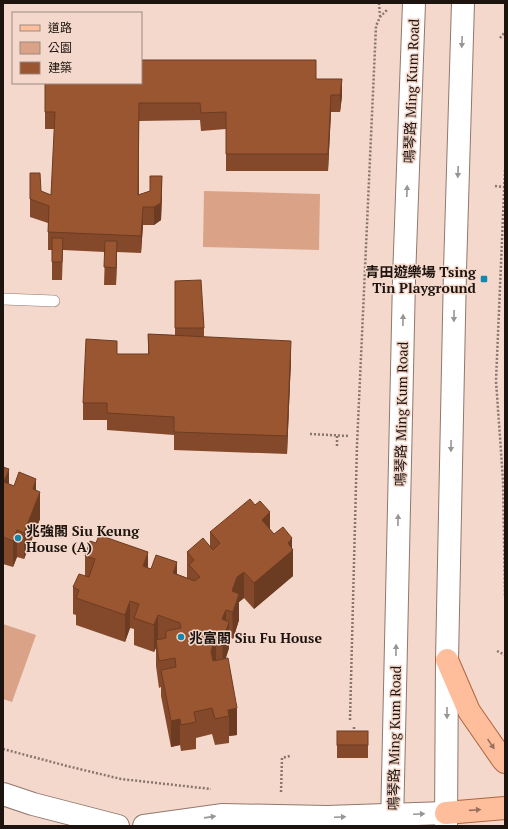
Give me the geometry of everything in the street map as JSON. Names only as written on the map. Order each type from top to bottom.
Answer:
[{"type":"main road","name":"鳴琴路 Ming Kum Road","points":[[392,821],[404,279],[414,3]]},
{"type":"main road","points":[[446,819],[447,660],[455,278],[463,3]]},
{"type":"main road","points":[[447,660],[468,711],[505,762]]},
{"type":"main road","points":[[3,794],[33,804],[118,826]]},
{"type":"main road","points":[[144,826],[223,815],[392,821],[446,819],[505,808]]},
{"type":"lane","points":[[3,299],[54,301]]},
{"type":"path","points":[[379,3],[380,17]]},
{"type":"path","points":[[350,720],[357,445],[376,26],[380,17],[388,9]]},
{"type":"path","points":[[500,38],[505,32]]},
{"type":"path","points":[[505,170],[496,381],[503,480],[505,597]]},
{"type":"path","points":[[495,186],[505,187]]},
{"type":"path","points":[[310,434],[349,436]]},
{"type":"path","points":[[337,435],[337,446]]},
{"type":"path","points":[[496,652],[505,655]]},
{"type":"path","points":[[354,725],[354,740]]},
{"type":"path","points":[[3,749],[121,779],[218,790]]},
{"type":"path","points":[[281,792],[282,758],[290,756]]},
{"type":"green space","points":[[204,191],[320,194],[319,250],[203,247]]},
{"type":"green space","points":[[3,624],[36,635],[12,702],[3,699]]},
{"type":"building","points":[[142,60],[316,60],[316,79],[342,79],[340,95],[331,95],[328,154],[226,154],[226,112],[201,113],[200,103],[139,103],[138,195],[150,191],[150,176],[162,176],[161,203],[154,207],[143,207],[141,236],[48,232],[49,206],[30,199],[30,173],[40,173],[41,191],[51,195],[55,112],[45,112],[45,84],[142,84]]},
{"type":"building","points":[[52,238],[63,238],[62,262],[52,262]]},
{"type":"building","points":[[105,241],[117,241],[116,268],[104,267]]},
{"type":"building","points":[[201,280],[204,328],[175,328],[175,281]]},
{"type":"building","points":[[148,334],[291,341],[287,436],[174,432],[174,417],[107,413],[107,403],[83,403],[86,339],[117,341],[117,354],[149,354]]},
{"type":"building","points":[[3,467],[9,469],[4,482],[14,486],[19,472],[36,479],[33,489],[40,492],[24,533],[17,530],[13,541],[3,537]]},
{"type":"building","name":"兆富閣 Siu Fu House","points":[[250,499],[255,505],[260,501],[270,512],[262,520],[274,534],[283,527],[292,538],[288,543],[293,550],[254,583],[244,572],[237,577],[232,591],[239,594],[233,612],[226,610],[222,619],[229,622],[223,640],[216,637],[211,651],[213,661],[228,658],[237,708],[228,710],[229,716],[215,719],[212,708],[194,712],[196,722],[181,725],[180,719],[171,721],[161,670],[176,667],[175,658],[159,661],[156,640],[166,638],[166,631],[181,628],[180,623],[158,615],[154,625],[134,618],[139,604],[130,601],[125,615],[76,598],[79,590],[73,587],[79,574],[89,577],[95,559],[85,556],[90,541],[96,543],[99,535],[148,552],[143,566],[151,569],[156,555],[177,562],[173,573],[195,581],[200,577],[189,565],[194,560],[187,552],[203,538],[213,550],[220,543],[210,532]]},
{"type":"building","points":[[337,731],[368,731],[368,745],[337,745]]},
{"type":"place","name":"青田遊樂場 Tsing Tin Playground","points":[[484,279]]},
{"type":"place","name":"兆強閣 Siu Keung House (A)","points":[[18,538]]},
{"type":"place","name":"兆富閣 Siu Fu House","points":[[181,637]]}]
